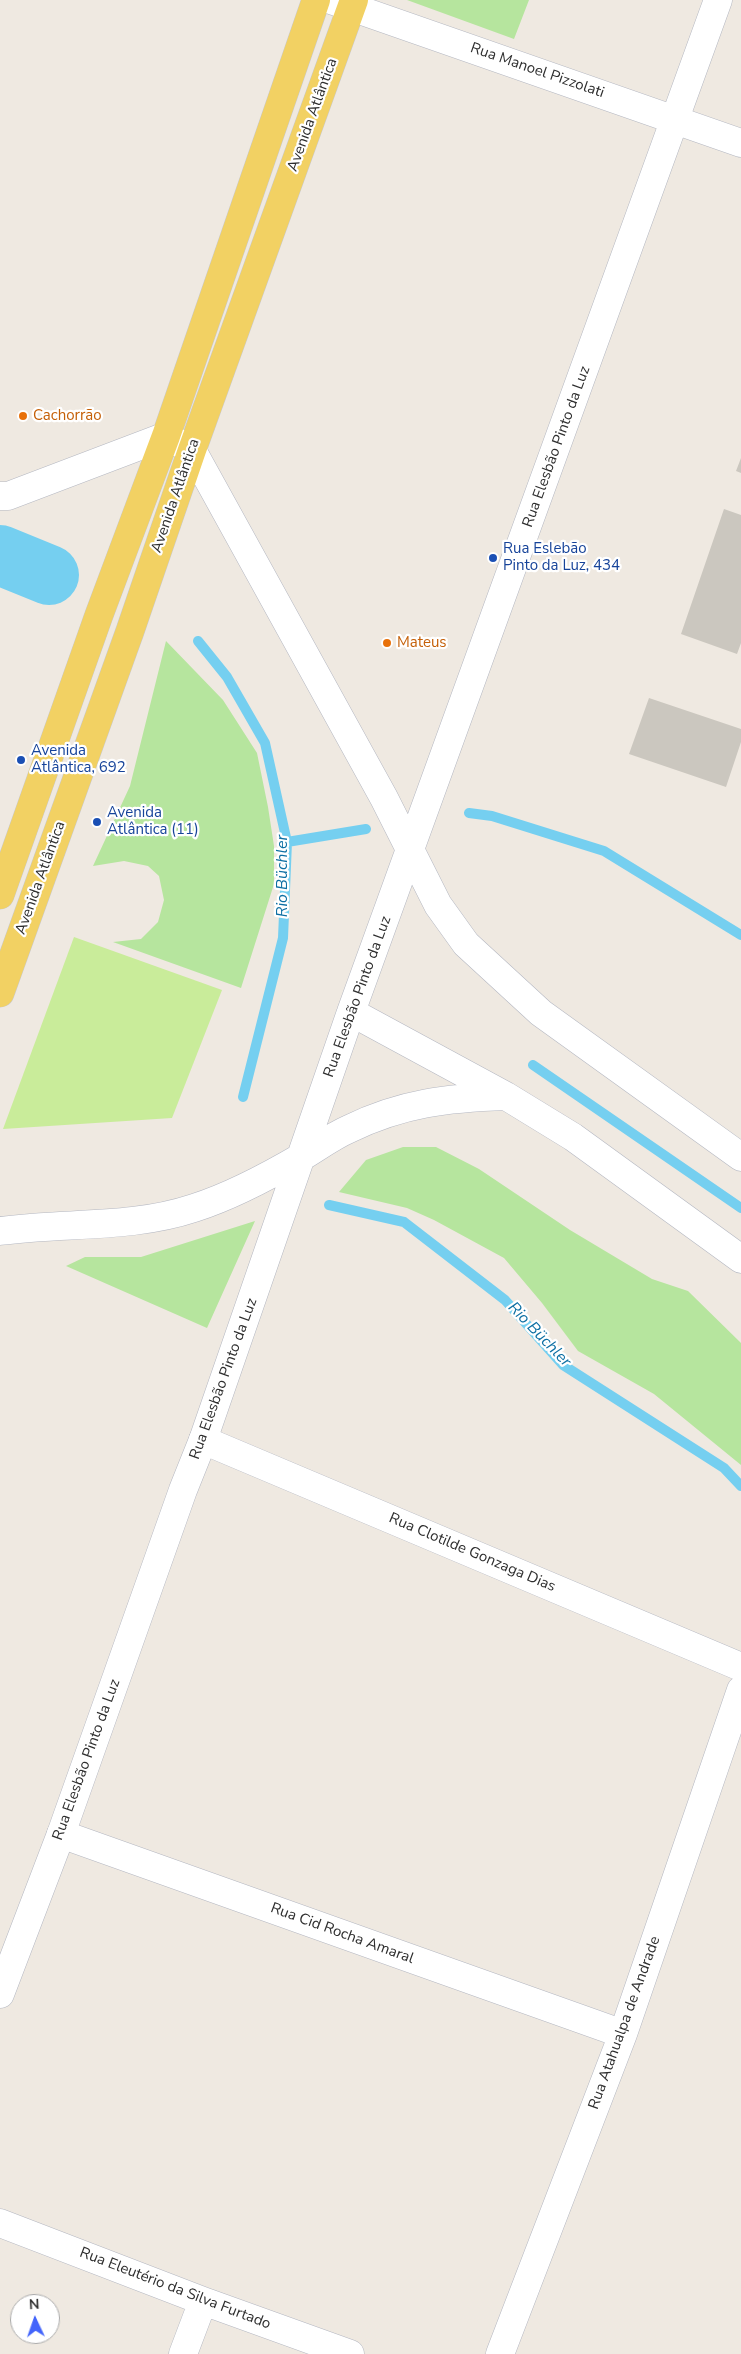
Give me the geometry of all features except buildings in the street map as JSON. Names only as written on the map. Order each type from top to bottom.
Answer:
[{"type":"main road","name":"Avenida Atlântica","points":[[0,895],[99,615],[166,436],[316,0]]},
{"type":"main road","name":"Avenida Atlântica","points":[[0,993],[130,631],[346,2]]},
{"type":"street","name":"Rua Elesbão Pinto da Luz","points":[[0,1994],[61,1834],[180,1499],[203,1440],[351,1012],[718,0]]},
{"type":"street","name":"Rua Manoel Pizzolati","points":[[346,2],[741,143]]},
{"type":"street","points":[[0,496],[8,496],[166,436],[192,450],[411,849],[438,905],[466,944],[540,1013],[741,1157]]},
{"type":"street","points":[[351,1012],[506,1096],[574,1137],[741,1259]]},
{"type":"street","points":[[0,1231],[112,1225],[152,1220],[195,1208],[242,1189],[348,1129],[398,1109],[452,1098],[506,1096]]},
{"type":"street","name":"Rua Clotilde Gonzaga Dias","points":[[203,1440],[741,1667]]},
{"type":"street","name":"Rua Atahualpa de Andrade","points":[[500,2354],[624,2034],[741,1690]]},
{"type":"street","name":"Rua Cid Rocha Amaral","points":[[61,1834],[624,2034]]},
{"type":"street","name":"Rua Eleutério da Silva Furtado","points":[[0,2223],[203,2301],[350,2354]]},
{"type":"street","points":[[183,2354],[203,2301]]},
{"type":"green space","points":[[407,0],[529,0],[514,39]]},
{"type":"green space","points":[[166,641],[223,700],[257,753],[274,846],[274,884],[241,988],[113,942],[141,939],[158,922],[164,900],[159,876],[148,866],[124,861],[93,866],[130,786]]},
{"type":"green space","points":[[74,937],[222,990],[172,1118],[3,1129]]},
{"type":"green space","points":[[403,1147],[436,1147],[479,1169],[570,1230],[652,1279],[688,1291],[741,1343],[741,1465],[654,1394],[578,1351],[542,1303],[504,1258],[434,1220],[407,1208],[339,1192],[366,1160]]},
{"type":"green space","points":[[255,1221],[207,1328],[66,1266],[85,1257],[141,1257]]},
{"type":"waterway","name":"Rio Büchler","points":[[0,555],[49,575]]},
{"type":"waterway","name":"Rio Büchler","points":[[198,641],[227,677],[265,743],[287,842],[283,938],[243,1097]]},
{"type":"waterway","points":[[469,813],[492,816],[604,851],[741,935]]},
{"type":"waterway","points":[[287,842],[366,829]]},
{"type":"waterway","points":[[533,1065],[741,1208]]},
{"type":"waterway","name":"Rio Büchler","points":[[329,1205],[404,1222],[505,1300],[563,1365],[724,1468],[741,1486]]},
{"type":"place","name":"Cachorrão","points":[[23,416]]},
{"type":"place","name":"Rua Eslebão Pinto da Luz, 434","points":[[493,558]]},
{"type":"place","name":"Mateus","points":[[387,643]]},
{"type":"place","name":"Avenida Atlântica, 692","points":[[21,760]]},
{"type":"place","name":"Avenida Atlântica (11)","points":[[97,822]]}]
